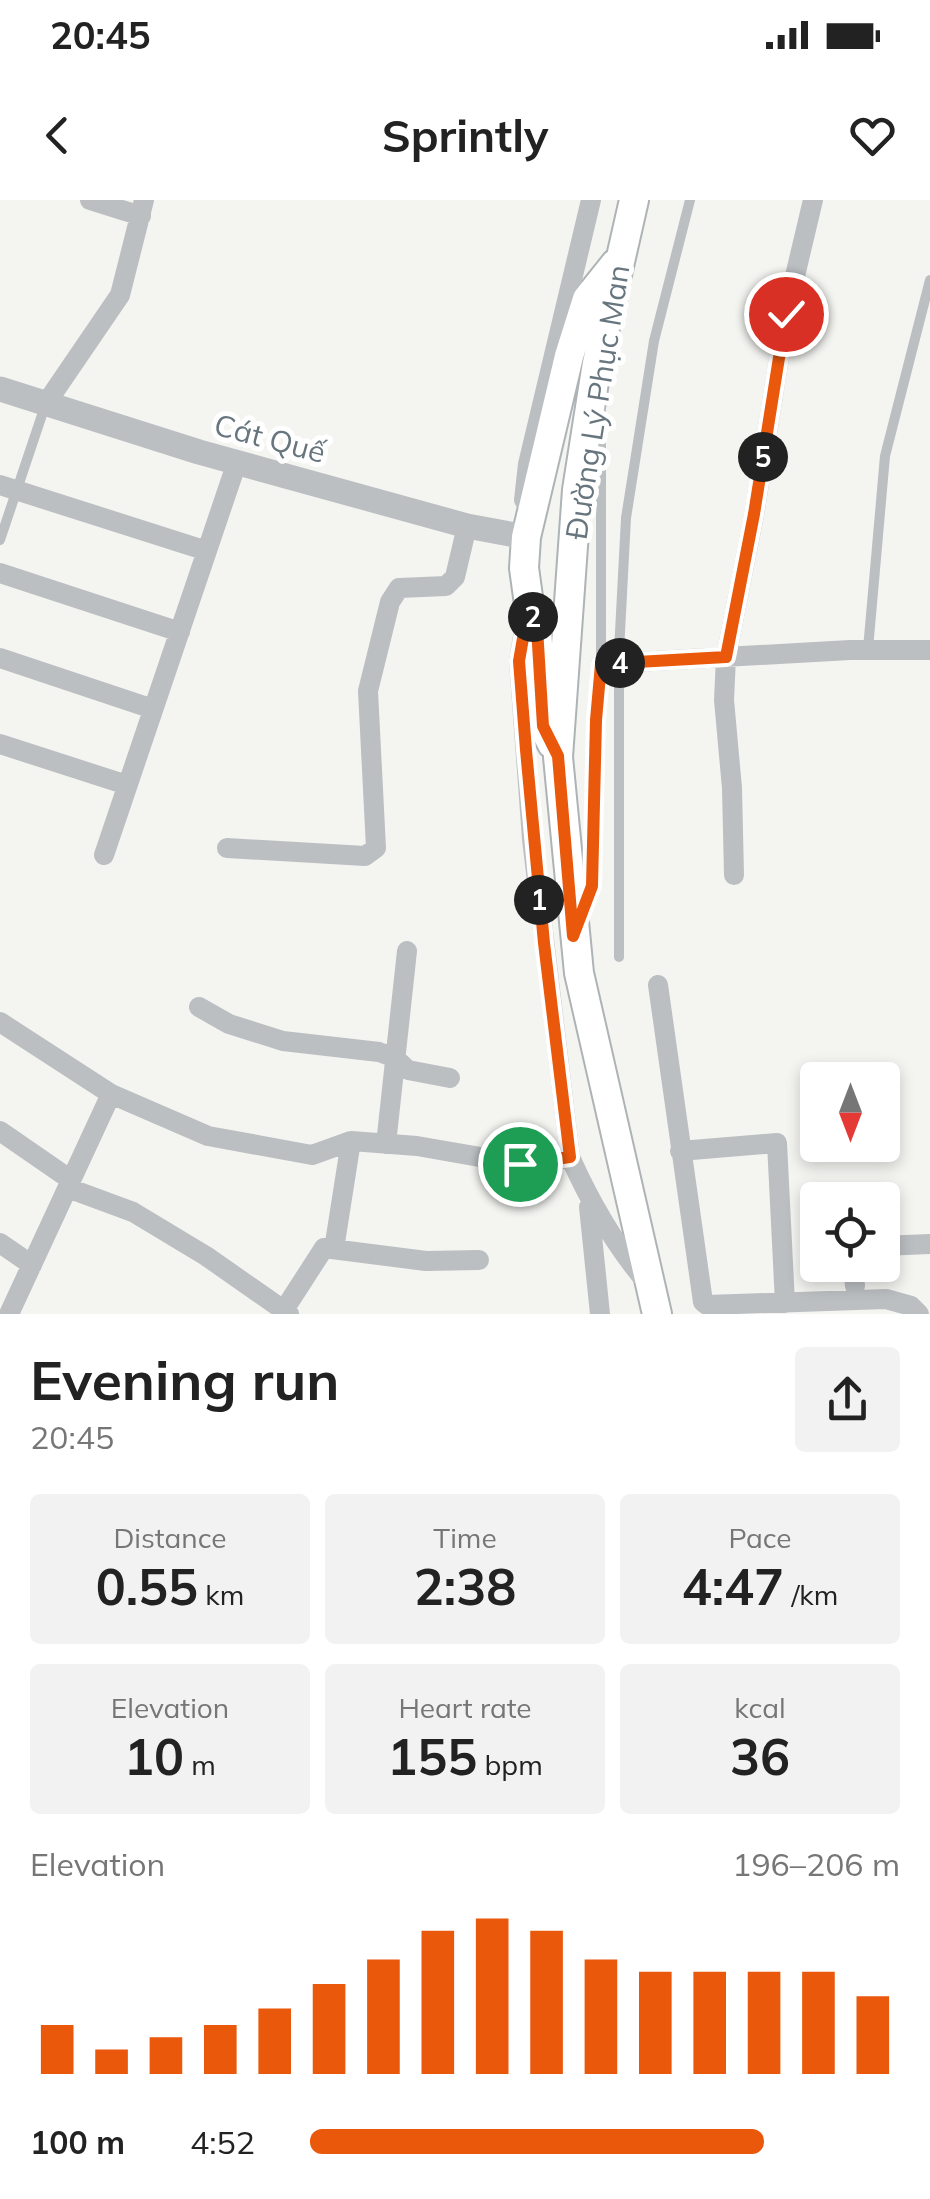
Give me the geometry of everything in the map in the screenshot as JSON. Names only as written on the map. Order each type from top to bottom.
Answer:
[{"type":"main road","name":"Đường Lý Phục Man","points":[[634,200],[596,364],[577,490],[558,756],[573,936],[594,1046],[654,1300]]},
{"type":"main road","points":[[558,756],[543,726],[537,628],[524,568],[526,537],[569,356],[587,299],[620,258]]},
{"type":"street","points":[[47,402],[120,294],[142,208],[90,200]]},
{"type":"street","points":[[526,537],[528,464],[592,200]]},
{"type":"street","points":[[734,875],[724,700],[726,657],[786,314],[813,200]]},
{"type":"street","name":"Cát Quế","points":[[0,389],[237,462],[467,526],[526,537]]},
{"type":"street","points":[[104,854],[237,462]]},
{"type":"street","points":[[8,488],[206,551]]},
{"type":"street","points":[[228,848],[364,856],[376,848],[368,692],[390,602],[399,588],[446,586],[455,577],[467,526]]},
{"type":"street","points":[[0,573],[180,632]]},
{"type":"street","points":[[529,604],[519,661],[536,877],[570,1157],[588,1199],[654,1300]]},
{"type":"street","points":[[610,664],[930,650]]},
{"type":"street","points":[[0,658],[154,708]]},
{"type":"street","points":[[0,744],[128,785]]},
{"type":"street","points":[[386,1144],[407,950]]},
{"type":"street","points":[[658,985],[703,1302],[786,1303],[854,1286],[900,1301],[919,1314]]},
{"type":"street","points":[[198,1008],[229,1024],[282,1042],[379,1052],[396,1058],[408,1070],[450,1078]]},
{"type":"street","points":[[0,1022],[111,1094],[208,1136],[312,1154],[351,1142],[520,1164],[570,1157]]},
{"type":"street","points":[[9,1314],[111,1094]]},
{"type":"street","points":[[0,1131],[70,1184],[133,1212],[206,1256],[286,1312],[324,1248],[426,1261],[479,1260]]},
{"type":"street","points":[[334,1250],[351,1142]]},
{"type":"street","points":[[680,1151],[777,1143],[786,1303]]},
{"type":"street","points":[[588,1199],[600,1314]]},
{"type":"street","points":[[0,1243],[32,1264]]},
{"type":"street","points":[[900,1245],[930,1244]]},
{"type":"lane","points":[[573,936],[592,886],[596,720],[610,664],[654,341],[690,200]]},
{"type":"lane","points":[[868,650],[886,456],[930,280]]},
{"type":"lane","points":[[596,364],[603,424],[619,957]]},
{"type":"lane","points":[[0,540],[8,488],[47,402]]},
{"type":"route","points":[[520,1164],[570,1157],[532,839],[519,661],[529,604],[537,628],[543,726],[558,756],[573,936],[592,886],[601,664],[726,657],[786,314]]}]
